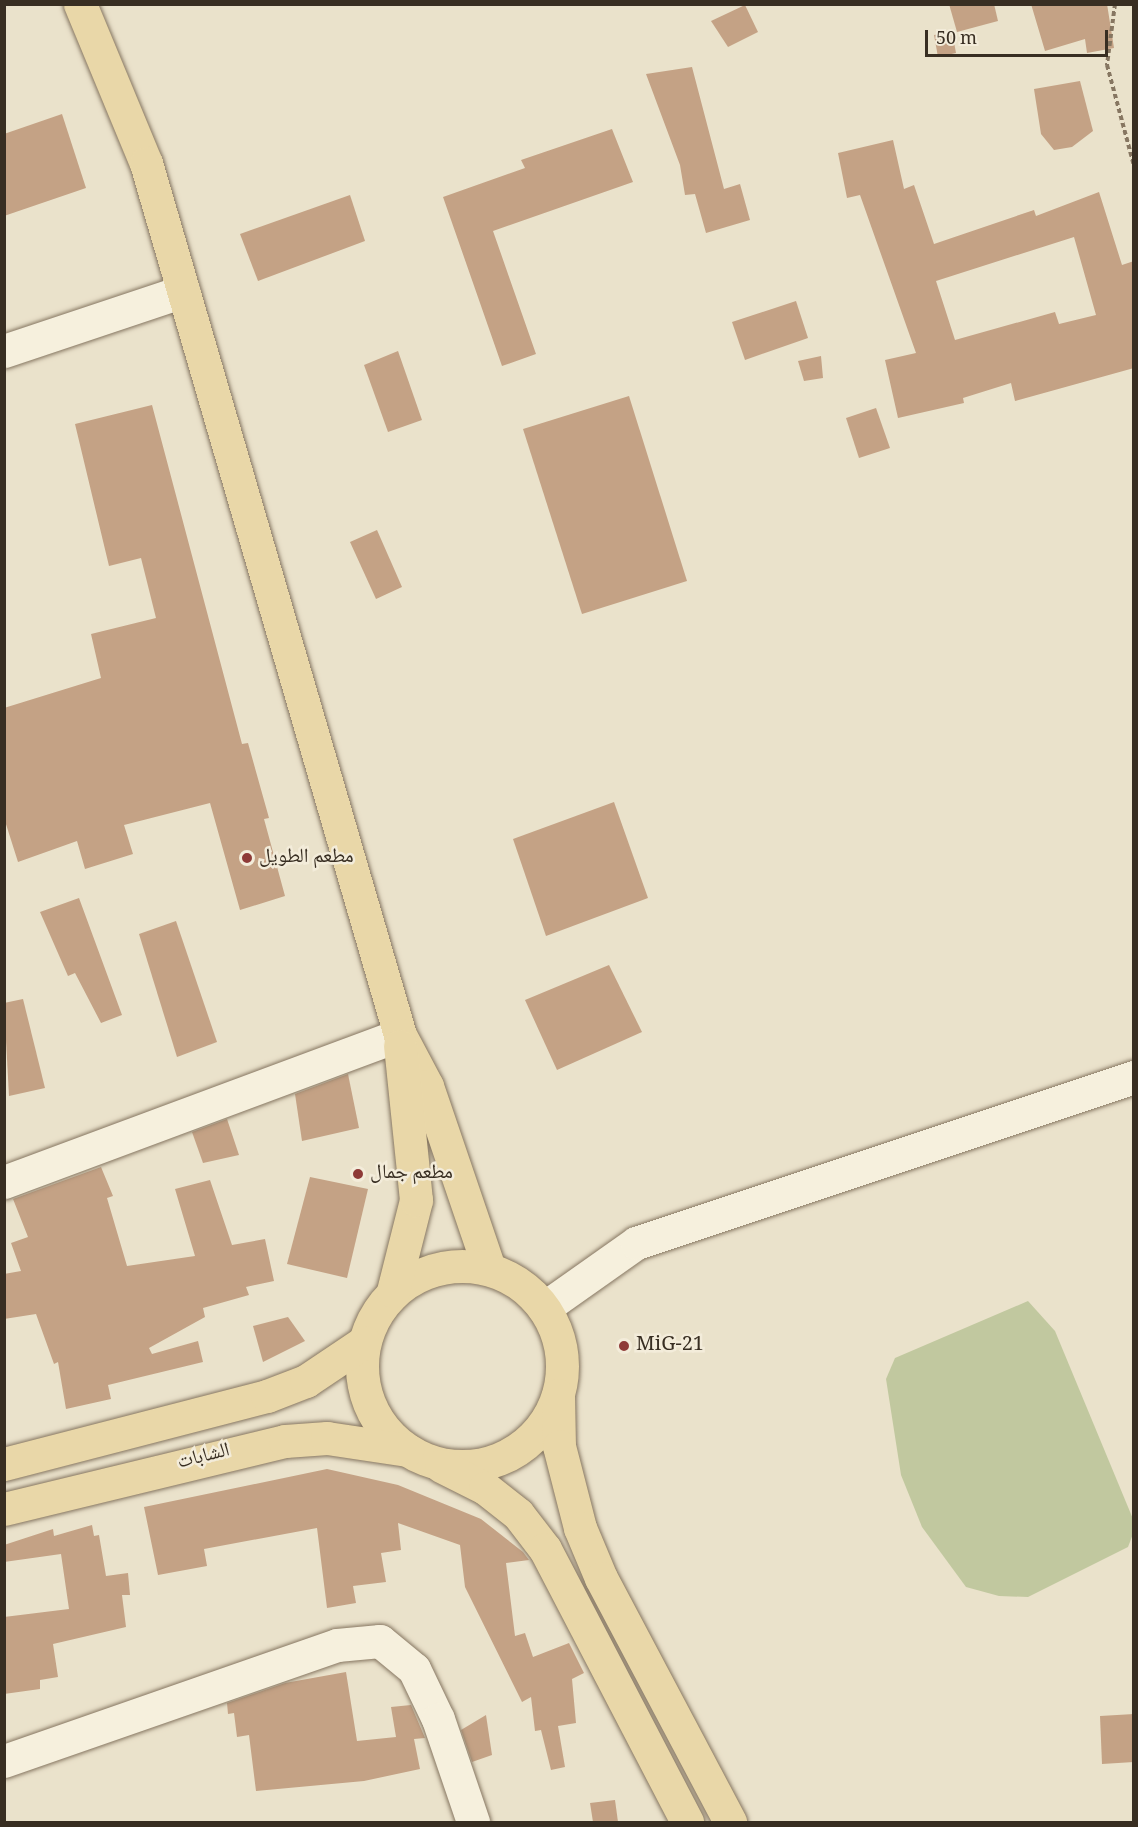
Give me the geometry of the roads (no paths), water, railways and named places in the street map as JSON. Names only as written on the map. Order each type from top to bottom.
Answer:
[{"type":"main road","points":[[80,4],[146,163],[400,1035],[416,1200],[393,1291]]},
{"type":"main road","points":[[400,1035],[427,1086],[489,1268]]},
{"type":"main road","points":[[687,1822],[545,1549],[518,1514],[485,1488],[420,1456],[384,1429],[368,1403],[362,1373],[364,1342],[375,1314],[393,1291],[422,1273],[455,1265],[489,1268],[519,1283],[544,1308],[559,1345],[559,1446],[580,1528],[601,1578],[730,1822]]},
{"type":"main road","points":[[4,1464],[267,1396],[306,1382],[364,1342]]},
{"type":"main road","points":[[420,1456],[465,1467],[504,1456],[544,1423],[558,1395]]},
{"type":"main road","name":"الشابات","points":[[4,1509],[285,1441],[327,1438],[420,1456]]},
{"type":"street","points":[[4,351],[183,291]]},
{"type":"street","points":[[4,1182],[400,1035]]},
{"type":"street","points":[[544,1308],[636,1243],[1134,1077]]},
{"type":"street","points":[[4,1761],[337,1645],[380,1641],[414,1669],[438,1719],[473,1822]]},
{"type":"place","name":"مطعم الطويل","points":[[247,858]]},
{"type":"place","name":"مطعم جمال","points":[[358,1174]]},
{"type":"place","name":"MiG-21","points":[[624,1346]]}]
